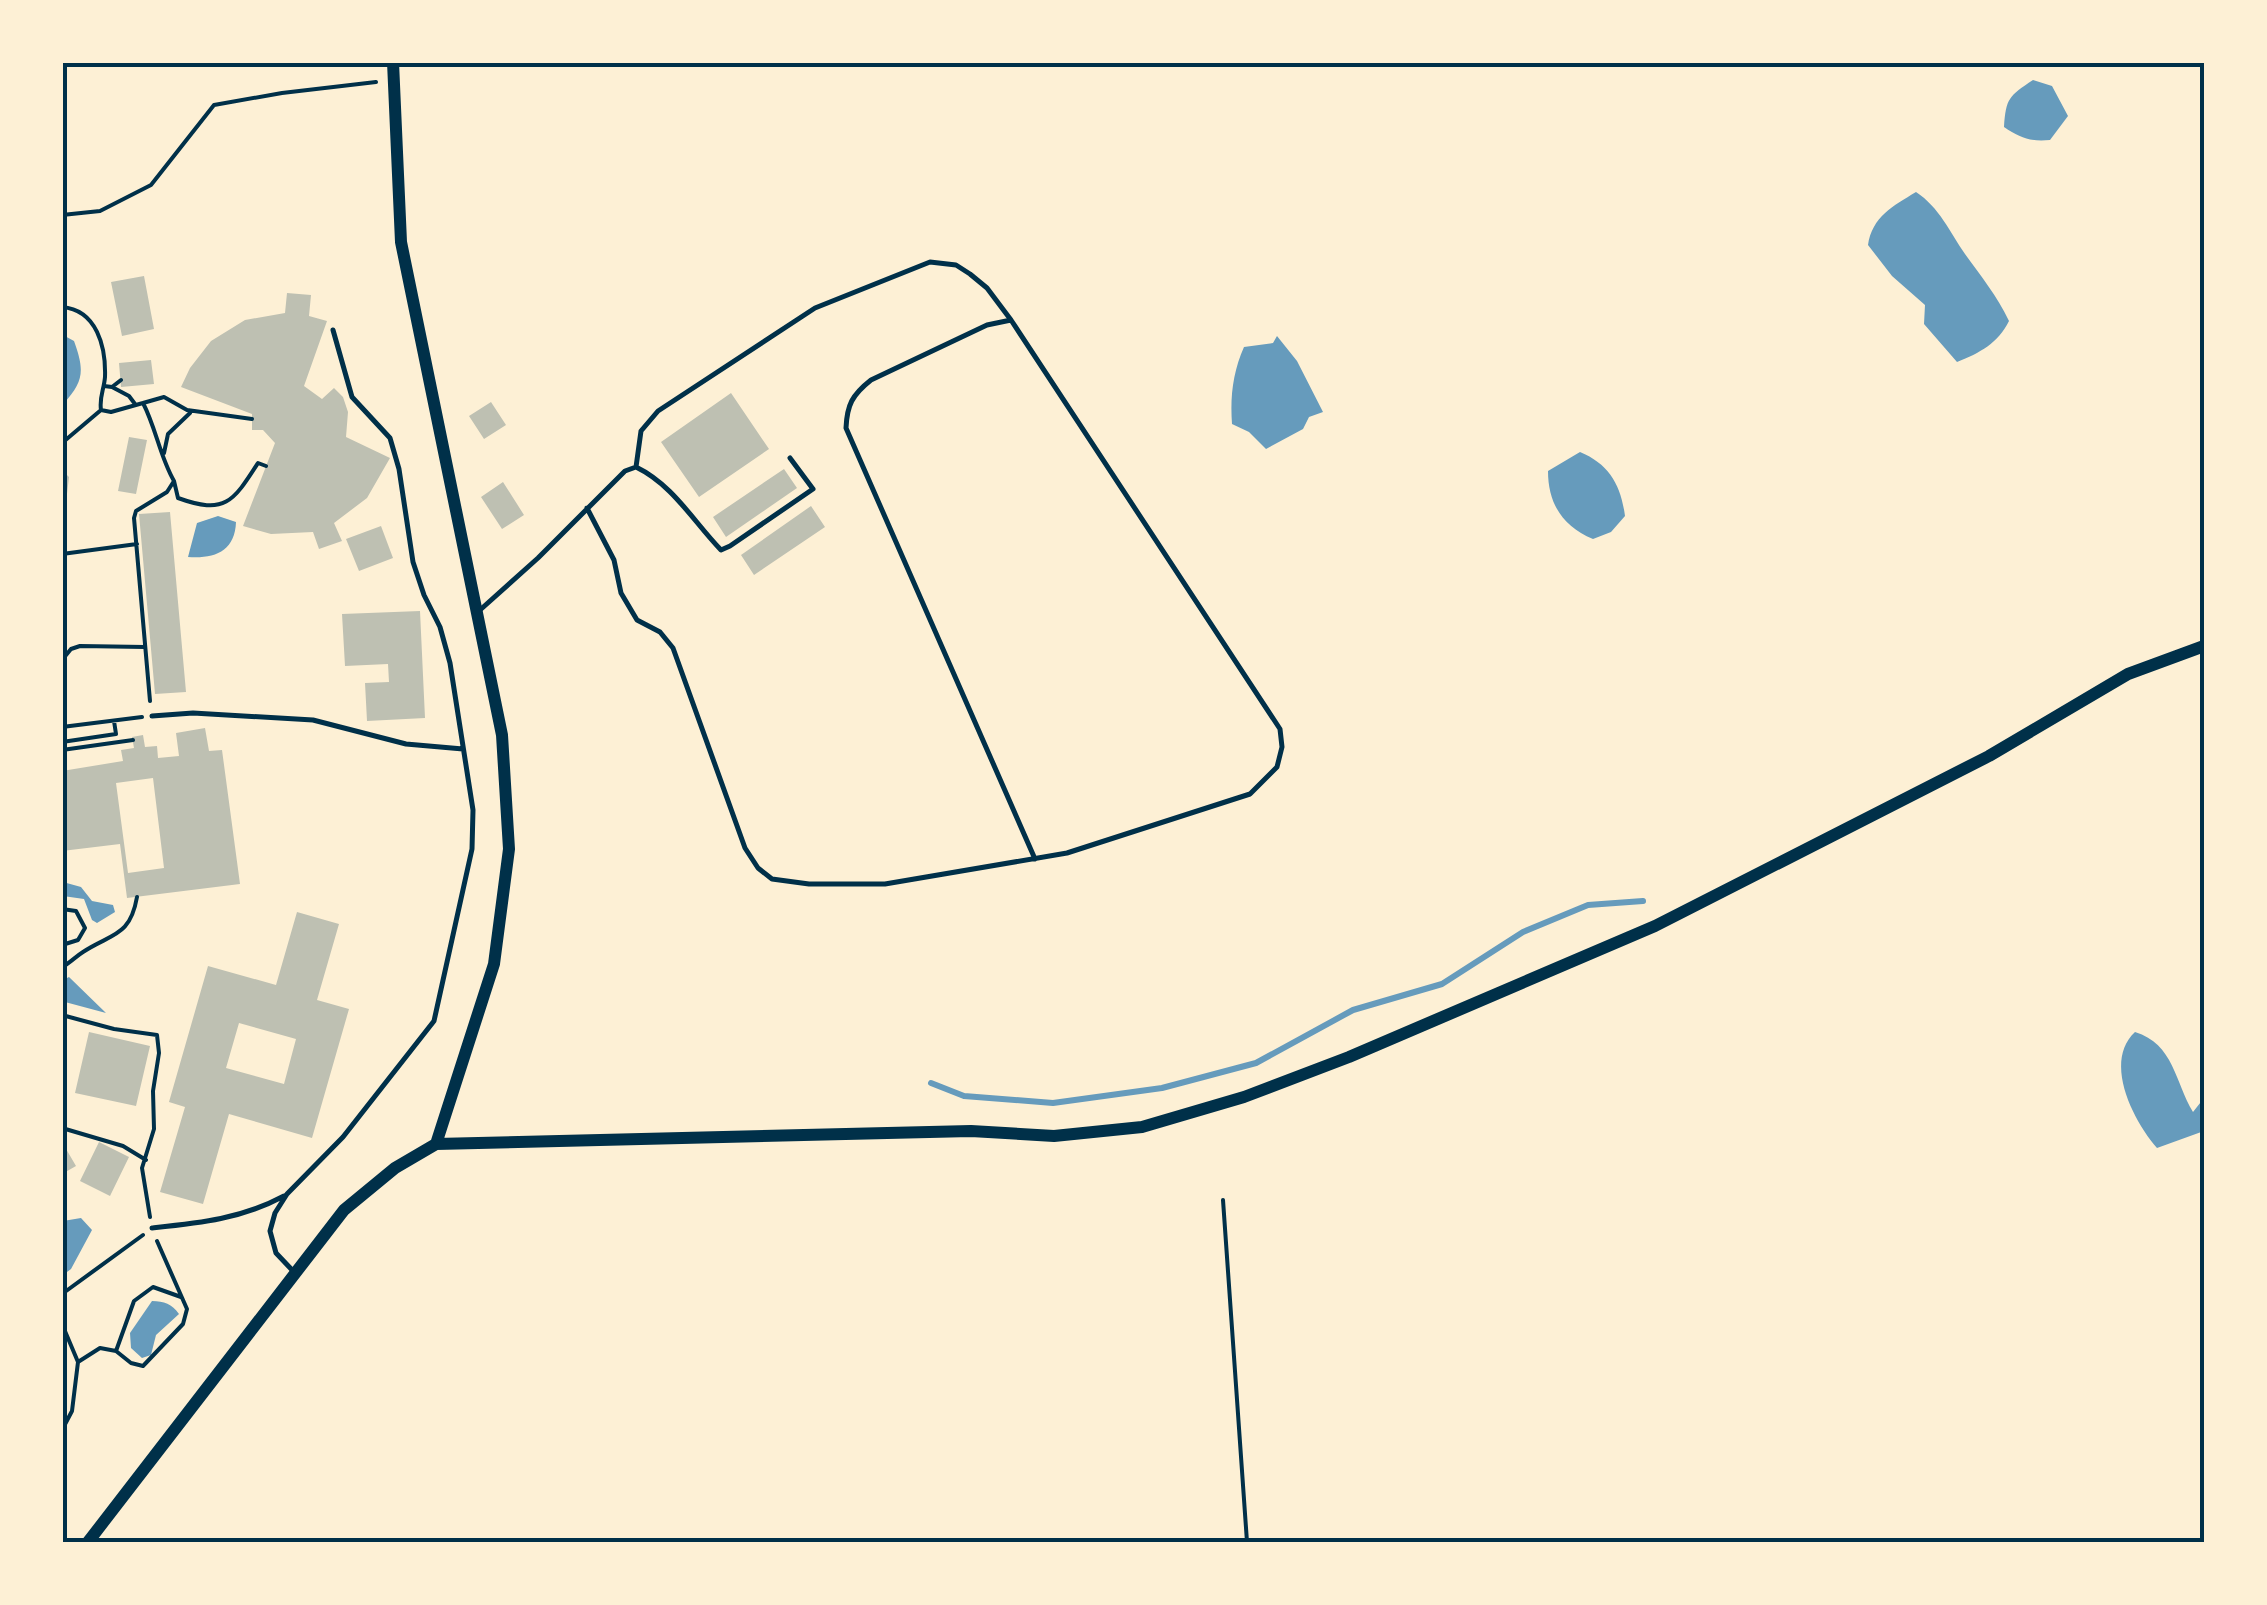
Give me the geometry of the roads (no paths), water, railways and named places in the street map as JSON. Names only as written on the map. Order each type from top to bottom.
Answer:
[{"type":"street","points":[[393,62],[402,242],[502,736],[509,849],[494,964],[436,1144]]},
{"type":"street","points":[[88,1542],[344,1210],[395,1168],[436,1144],[971,1131],[1054,1136],[1159,1122],[1244,1097],[1349,1057],[1655,926],[1989,756],[2128,674],[2204,646]]},
{"type":"lane","points":[[587,508],[614,560],[621,593],[629,607],[637,620],[660,632],[673,648],[745,848],[772,880],[884,884],[1067,853],[1250,794],[1277,768],[1282,747],[1280,729],[1011,320],[987,288],[956,265],[930,262],[815,308],[658,411],[640,431],[636,468]]},
{"type":"lane","points":[[1011,320],[986,324],[871,380],[854,393],[847,407],[846,428],[1035,860]]},
{"type":"lane","points":[[296,1274],[276,1253],[270,1231],[275,1213],[287,1194],[344,1137],[434,1022],[472,849],[473,810],[450,663],[413,562],[400,468],[390,438],[352,398],[333,330]]},
{"type":"lane","points":[[477,612],[625,471],[636,468],[650,474],[680,500],[720,550],[813,490],[790,458]]},
{"type":"lane","points":[[152,716],[192,713],[314,720],[406,744],[464,750]]},
{"type":"lane","points":[[152,1228],[211,1223],[256,1210],[287,1194]]},
{"type":"water","points":[[2033,80],[2052,86],[2068,116],[2050,140],[2026,138],[2004,127],[2010,99]]},
{"type":"water","points":[[1916,192],[1944,220],[2009,321],[1988,346],[1957,362],[1924,324],[1925,305],[1892,276],[1868,245],[1879,220]]},
{"type":"water","points":[[63,335],[74,341],[81,367],[79,381],[63,404]]},
{"type":"water","points":[[1277,336],[1297,361],[1323,412],[1309,417],[1303,429],[1266,449],[1249,432],[1232,424],[1232,394],[1244,347],[1273,343]]},
{"type":"water","points":[[1580,452],[1599,463],[1612,477],[1625,516],[1611,532],[1593,539],[1565,520],[1554,503],[1549,483],[1548,471]]},
{"type":"water","points":[[218,516],[236,522],[232,540],[215,554],[188,557],[197,523]]},
{"type":"water","points":[[63,882],[81,887],[92,901],[113,905],[115,912],[97,923],[84,899],[63,896]]},
{"type":"water","points":[[69,977],[106,1013],[65,1002],[63,980]]},
{"type":"water","points":[[2135,1032],[2158,1045],[2166,1055],[2193,1112],[2204,1098],[2204,1131],[2157,1148],[2148,1136],[2131,1107],[2122,1075],[2126,1044]]},
{"type":"water","points":[[81,1218],[92,1230],[71,1269],[63,1275],[63,1221]]},
{"type":"water","points":[[152,1301],[167,1304],[179,1314],[156,1335],[151,1355],[142,1358],[131,1348],[130,1333]]},
{"type":"waterway","points":[[931,1083],[964,1096],[1053,1103],[1162,1088],[1256,1063],[1353,1010],[1442,984],[1523,932],[1588,905],[1643,901]]}]
